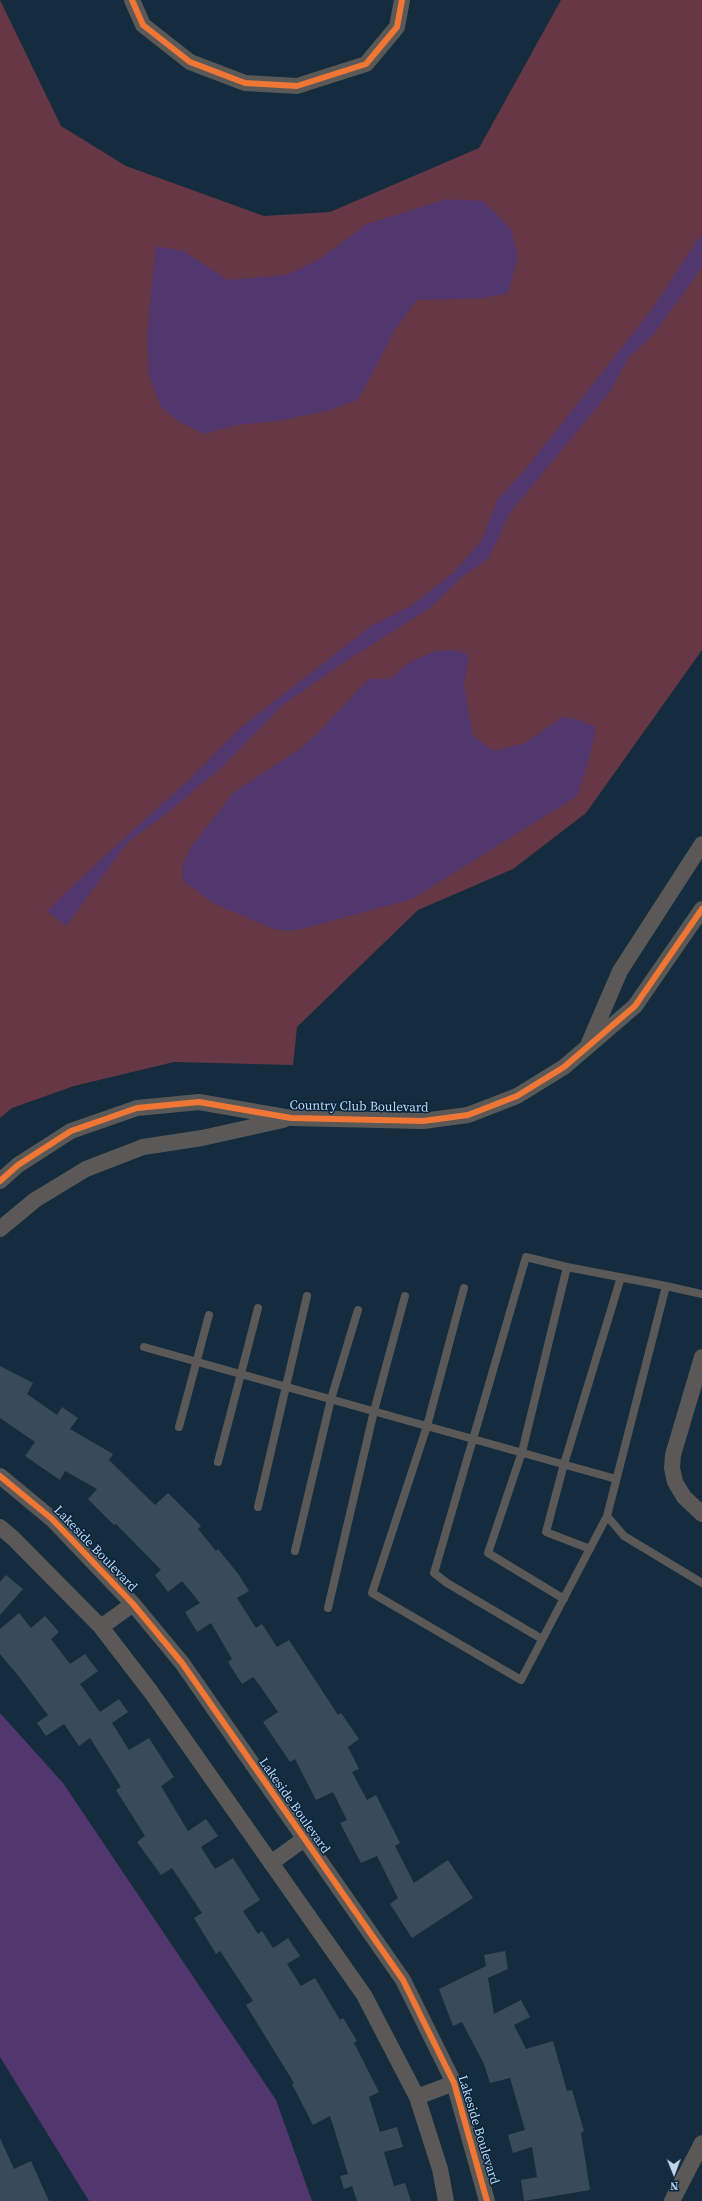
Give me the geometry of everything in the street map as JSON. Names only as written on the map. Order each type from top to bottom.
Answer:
[{"type":"street","points":[[132,0],[143,26],[190,62],[245,83],[297,86],[366,64],[397,27],[402,0]]},
{"type":"street","name":"Country Club Boulevard","points":[[588,1046],[620,971],[702,844]]},
{"type":"street","name":"Country Club Boulevard","points":[[0,1181],[18,1165],[71,1131],[137,1108],[199,1102],[291,1118],[423,1121],[468,1115],[517,1096],[564,1067],[636,1006],[702,909]]},
{"type":"street","name":"Country Club Boulevard","points":[[0,1229],[35,1200],[86,1169],[136,1149],[202,1138],[291,1118]]},
{"type":"street","points":[[702,1357],[674,1455],[672,1468],[675,1482],[684,1497],[702,1514]]},
{"type":"street","name":"Lakeside Boulevard","points":[[0,1476],[52,1519],[133,1604],[182,1663],[403,1980],[454,2083],[487,2201]]},
{"type":"street","points":[[0,1527],[13,1538],[101,1627],[151,1692],[364,1995],[417,2097],[440,2169],[446,2201]]},
{"type":"street","points":[[101,1627],[133,1604]]},
{"type":"street","points":[[271,1863],[304,1839]]},
{"type":"street","points":[[417,2097],[454,2083]]},
{"type":"street","points":[[672,2201],[702,2143]]},
{"type":"lane","points":[[542,1640],[447,1583],[434,1573],[526,1257],[702,1294]]},
{"type":"lane","points":[[564,1599],[488,1553],[522,1452],[568,1267]]},
{"type":"lane","points":[[590,1550],[546,1532],[564,1464],[621,1277]]},
{"type":"lane","points":[[464,1288],[427,1426],[372,1593],[520,1680],[607,1516],[666,1286]]},
{"type":"lane","points":[[258,1507],[284,1386],[307,1296]]},
{"type":"lane","points":[[328,1608],[374,1411],[405,1296]]},
{"type":"lane","points":[[218,1462],[258,1308]]},
{"type":"lane","points":[[295,1551],[331,1399],[358,1310]]},
{"type":"lane","points":[[179,1427],[195,1361],[209,1315]]},
{"type":"lane","points":[[144,1347],[616,1479]]},
{"type":"lane","points":[[607,1516],[624,1536],[702,1583]]},
{"type":"shaded area","points":[[0,0],[61,126],[126,166],[264,216],[330,212],[479,148],[561,0],[702,0],[702,650],[586,813],[513,869],[418,910],[297,1027],[293,1065],[174,1062],[74,1086],[12,1108],[0,1118]]},
{"type":"shaded area","points":[[447,199],[483,201],[511,229],[518,257],[508,293],[485,298],[417,300],[396,328],[358,400],[330,410],[278,421],[236,425],[204,434],[178,421],[161,407],[149,376],[147,336],[156,246],[184,251],[228,280],[286,275],[320,259],[367,224]]},
{"type":"shaded area","points":[[702,233],[702,265],[696,276],[652,336],[629,357],[611,390],[509,514],[489,558],[462,577],[430,608],[349,659],[284,704],[223,766],[167,813],[127,843],[66,926],[47,911],[100,860],[193,776],[239,729],[372,625],[411,606],[454,572],[482,540],[497,500],[528,466],[653,308]]},
{"type":"shaded area","points":[[455,650],[469,655],[464,685],[473,736],[494,751],[525,743],[562,717],[579,720],[596,727],[589,760],[577,796],[412,899],[298,930],[276,930],[213,903],[183,881],[182,866],[191,847],[234,792],[300,749],[319,732],[368,679],[390,679],[408,663],[435,651]]},
{"type":"shaded area","points":[[0,1713],[63,1783],[276,2100],[312,2201],[89,2201],[0,2057]]},
{"type":"building","points":[[0,1366],[33,1383],[27,1394],[57,1415],[62,1407],[78,1418],[70,1429],[113,1454],[109,1460],[155,1505],[168,1493],[201,1526],[198,1529],[216,1551],[218,1549],[239,1575],[249,1591],[237,1598],[256,1628],[262,1624],[277,1647],[289,1640],[338,1715],[341,1713],[359,1739],[348,1747],[359,1769],[352,1772],[367,1800],[376,1795],[400,1843],[395,1846],[414,1883],[448,1860],[473,1898],[412,1938],[390,1904],[398,1898],[377,1856],[361,1863],[340,1823],[347,1820],[333,1792],[316,1800],[295,1759],[290,1762],[263,1722],[278,1712],[260,1686],[253,1677],[242,1684],[228,1662],[232,1659],[211,1623],[197,1632],[185,1612],[200,1603],[182,1581],[168,1592],[155,1575],[161,1570],[116,1524],[114,1525],[88,1499],[97,1489],[65,1471],[60,1480],[25,1456],[35,1442],[0,1418]]},
{"type":"building","points":[[6,1575],[23,1589],[0,1615],[0,1582]]},
{"type":"building","points":[[19,1613],[31,1628],[45,1616],[59,1632],[51,1639],[70,1664],[85,1654],[98,1671],[80,1684],[100,1712],[119,1699],[128,1712],[112,1723],[129,1750],[149,1738],[174,1777],[161,1786],[188,1831],[206,1819],[218,1836],[201,1847],[215,1869],[233,1858],[260,1900],[243,1911],[258,1934],[262,1931],[273,1948],[288,1938],[300,1956],[287,1964],[301,1986],[315,1978],[340,2020],[343,2018],[357,2041],[354,2043],[379,2092],[369,2097],[380,2132],[397,2127],[403,2147],[384,2152],[394,2186],[405,2183],[411,2201],[357,2201],[352,2186],[344,2189],[340,2176],[348,2174],[330,2116],[313,2125],[292,2084],[294,2083],[246,2005],[253,2001],[220,1951],[216,1954],[194,1918],[202,1913],[172,1868],[161,1875],[137,1842],[145,1836],[116,1790],[121,1787],[90,1738],[79,1746],[64,1724],[46,1736],[37,1723],[48,1715],[0,1654],[0,1629]]},
{"type":"building","points":[[505,1951],[508,1969],[488,1978],[494,2014],[521,2000],[530,2017],[514,2025],[526,2049],[553,2041],[567,2091],[572,2090],[584,2131],[581,2133],[590,2190],[524,2201],[521,2180],[537,2177],[532,2147],[513,2153],[508,2135],[525,2130],[510,2078],[490,2083],[484,2064],[462,2022],[453,2026],[439,1989],[486,1966],[484,1955]]},
{"type":"building","points":[[0,2138],[14,2169],[31,2161],[49,2201],[0,2201]]},
{"type":"cycle path","points":[[132,0],[143,25],[190,62],[245,83],[297,86],[366,64],[397,27],[402,0]]},
{"type":"cycle path","points":[[0,1181],[18,1165],[71,1131],[137,1108],[199,1102],[291,1118],[423,1121],[468,1115],[517,1096],[564,1067],[635,1006],[702,909]]},
{"type":"cycle path","points":[[0,1476],[52,1519],[133,1604],[182,1663],[403,1980],[454,2083],[487,2201]]}]
